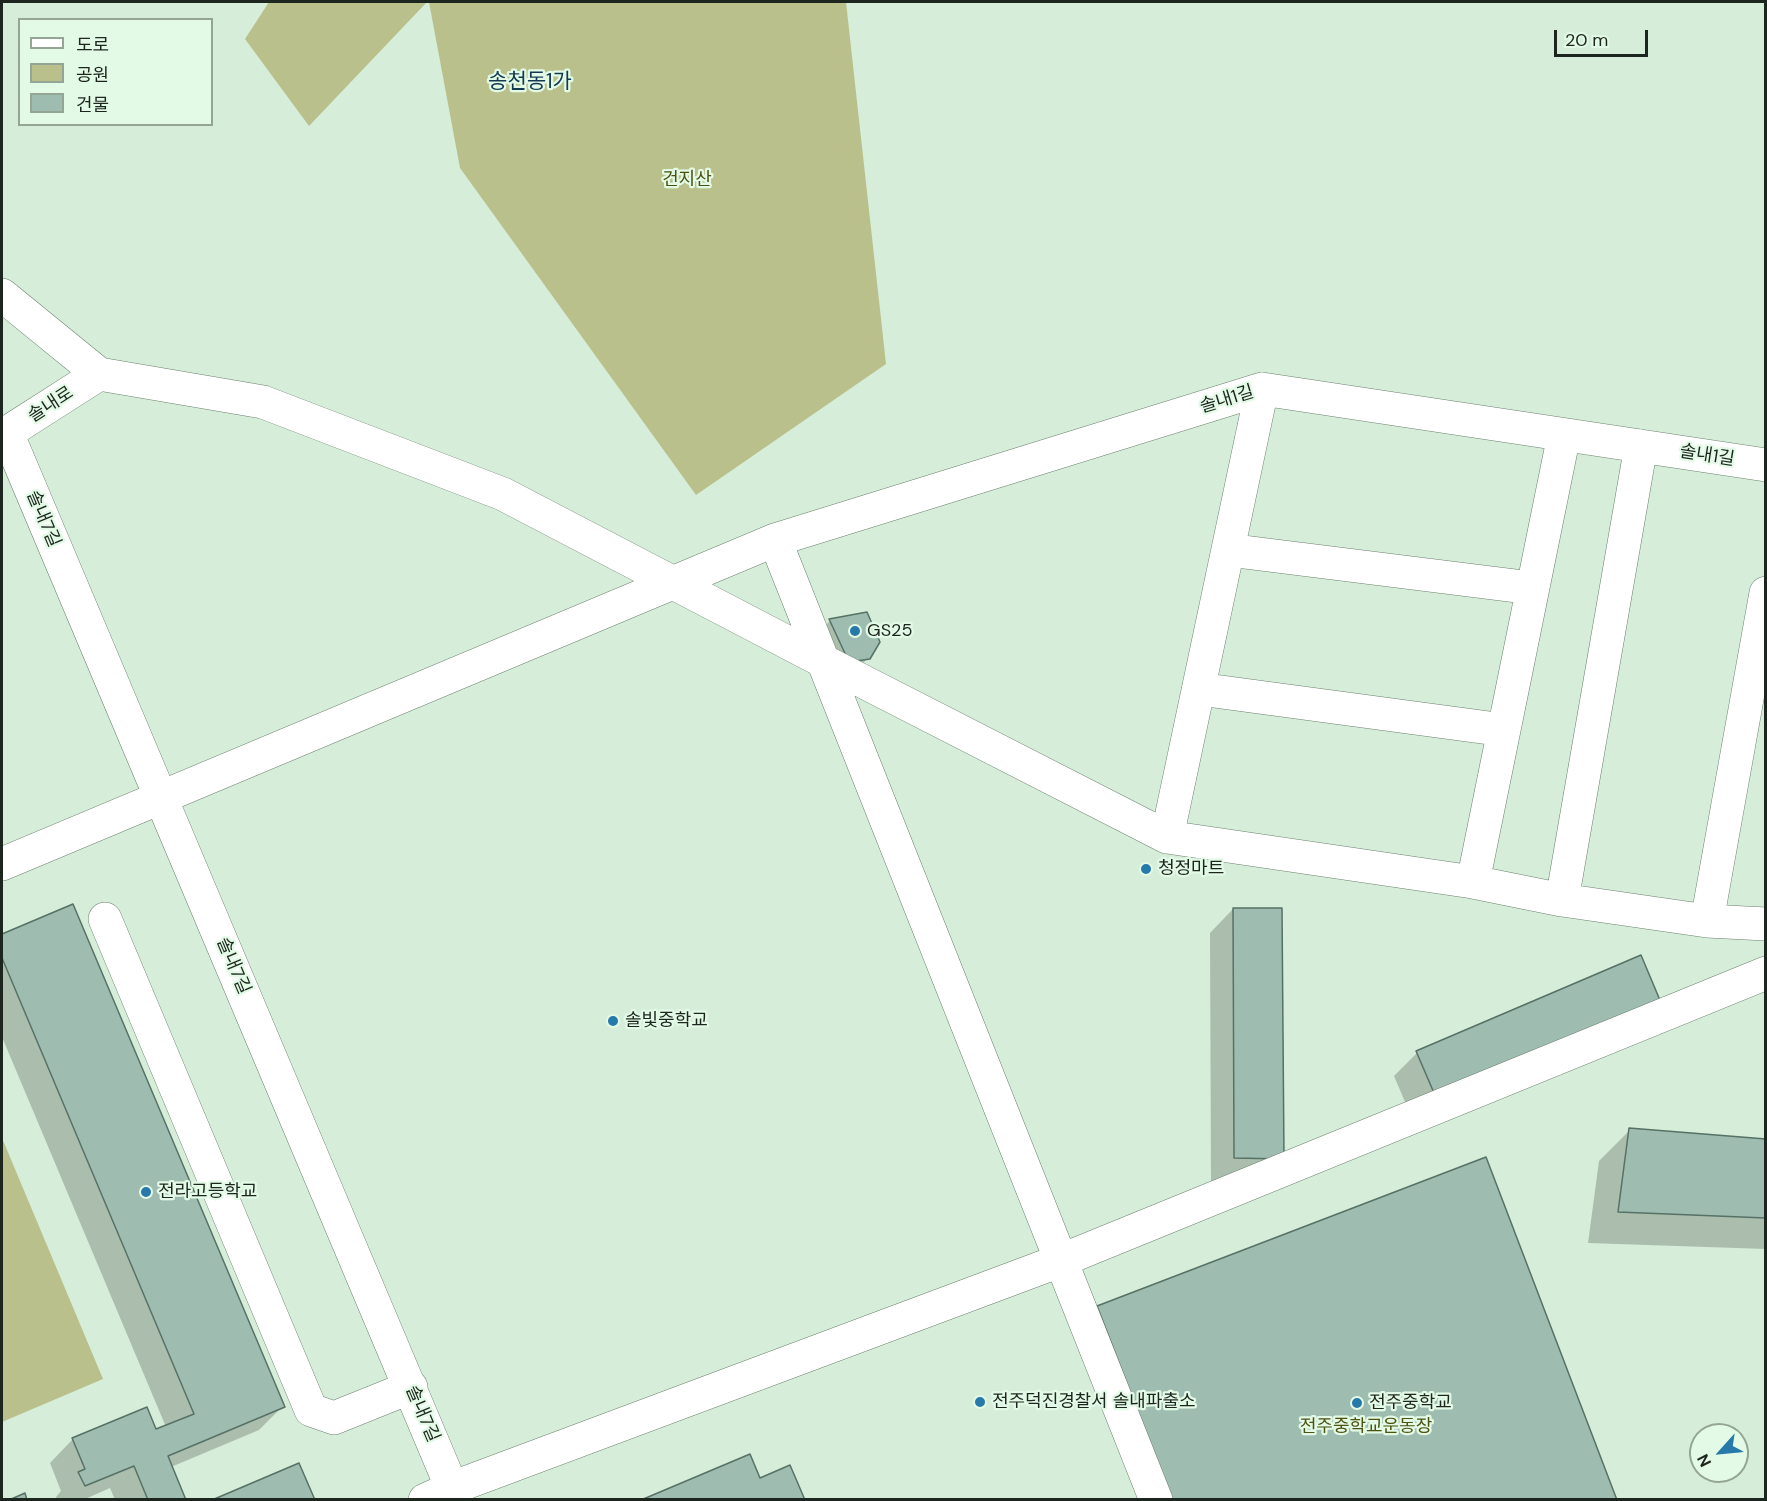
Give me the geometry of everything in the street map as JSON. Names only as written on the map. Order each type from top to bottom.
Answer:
[{"type":"street","points":[[2,295],[99,374],[263,402],[503,495],[1167,837],[1473,882],[1562,900],[1707,921],[1766,924]]},
{"type":"street","name":"솔내로","points":[[4,435],[99,374]]},
{"type":"street","points":[[1167,837],[1262,389]]},
{"type":"street","name":"솔내1길","points":[[2,864],[775,540],[1262,389],[1766,465]]},
{"type":"street","name":"솔내7길","points":[[4,435],[411,1388],[445,1496]]},
{"type":"street","points":[[1473,882],[1564,435]]},
{"type":"street","points":[[1562,900],[1641,446]]},
{"type":"street","points":[[775,540],[1156,1500]]},
{"type":"street","points":[[1228,550],[1532,588]]},
{"type":"street","points":[[1707,921],[1766,593]]},
{"type":"street","points":[[1199,689],[1504,730]]},
{"type":"street","points":[[105,919],[311,1410],[334,1418],[411,1388]]},
{"type":"street","points":[[445,1496],[1062,1260],[1766,973]]},
{"type":"green space","points":[[269,2],[427,2],[309,126],[245,39]]},
{"type":"green space","name":"건지산","points":[[429,2],[846,2],[886,364],[696,495],[460,168]]},
{"type":"green space","points":[[2,1138],[103,1379],[2,1422]]},
{"type":"building","name":"GS25","points":[[867,612],[880,642],[870,659],[849,662],[829,619]]},
{"type":"building","points":[[73,904],[285,1407],[168,1456],[186,1500],[148,1500],[134,1466],[85,1486],[78,1472],[85,1469],[72,1438],[147,1407],[156,1429],[194,1414],[2,958],[2,934]]},
{"type":"building","points":[[1233,908],[1282,908],[1284,1159],[1234,1158]]},
{"type":"building","points":[[1641,955],[1662,1005],[1437,1100],[1416,1051]]},
{"type":"building","points":[[1629,1128],[1766,1139],[1766,1218],[1618,1212]]},
{"type":"building","name":"전주중학교","points":[[1486,1157],[1617,1500],[1172,1500],[1097,1306]]},
{"type":"building","points":[[750,1454],[760,1478],[790,1465],[805,1500],[641,1500]]},
{"type":"building","points":[[299,1463],[315,1500],[212,1500]]},
{"type":"building","points":[[25,1493],[27,1500],[9,1500]]},
{"type":"place","name":"GS25","points":[[855,631]]},
{"type":"place","name":"청정마트","points":[[1146,869]]},
{"type":"place","name":"솔빛중학교","points":[[613,1021]]},
{"type":"place","name":"전라고등학교","points":[[146,1192]]},
{"type":"place","name":"전주덕진경찰서 솔내파출소","points":[[980,1402]]},
{"type":"place","name":"전주중학교","points":[[1357,1403]]},
{"type":"district","name":"송천동1가","points":[[530,82]]},
{"type":"park label","name":"전주중학교운동장","points":[[1366,1427]]}]
